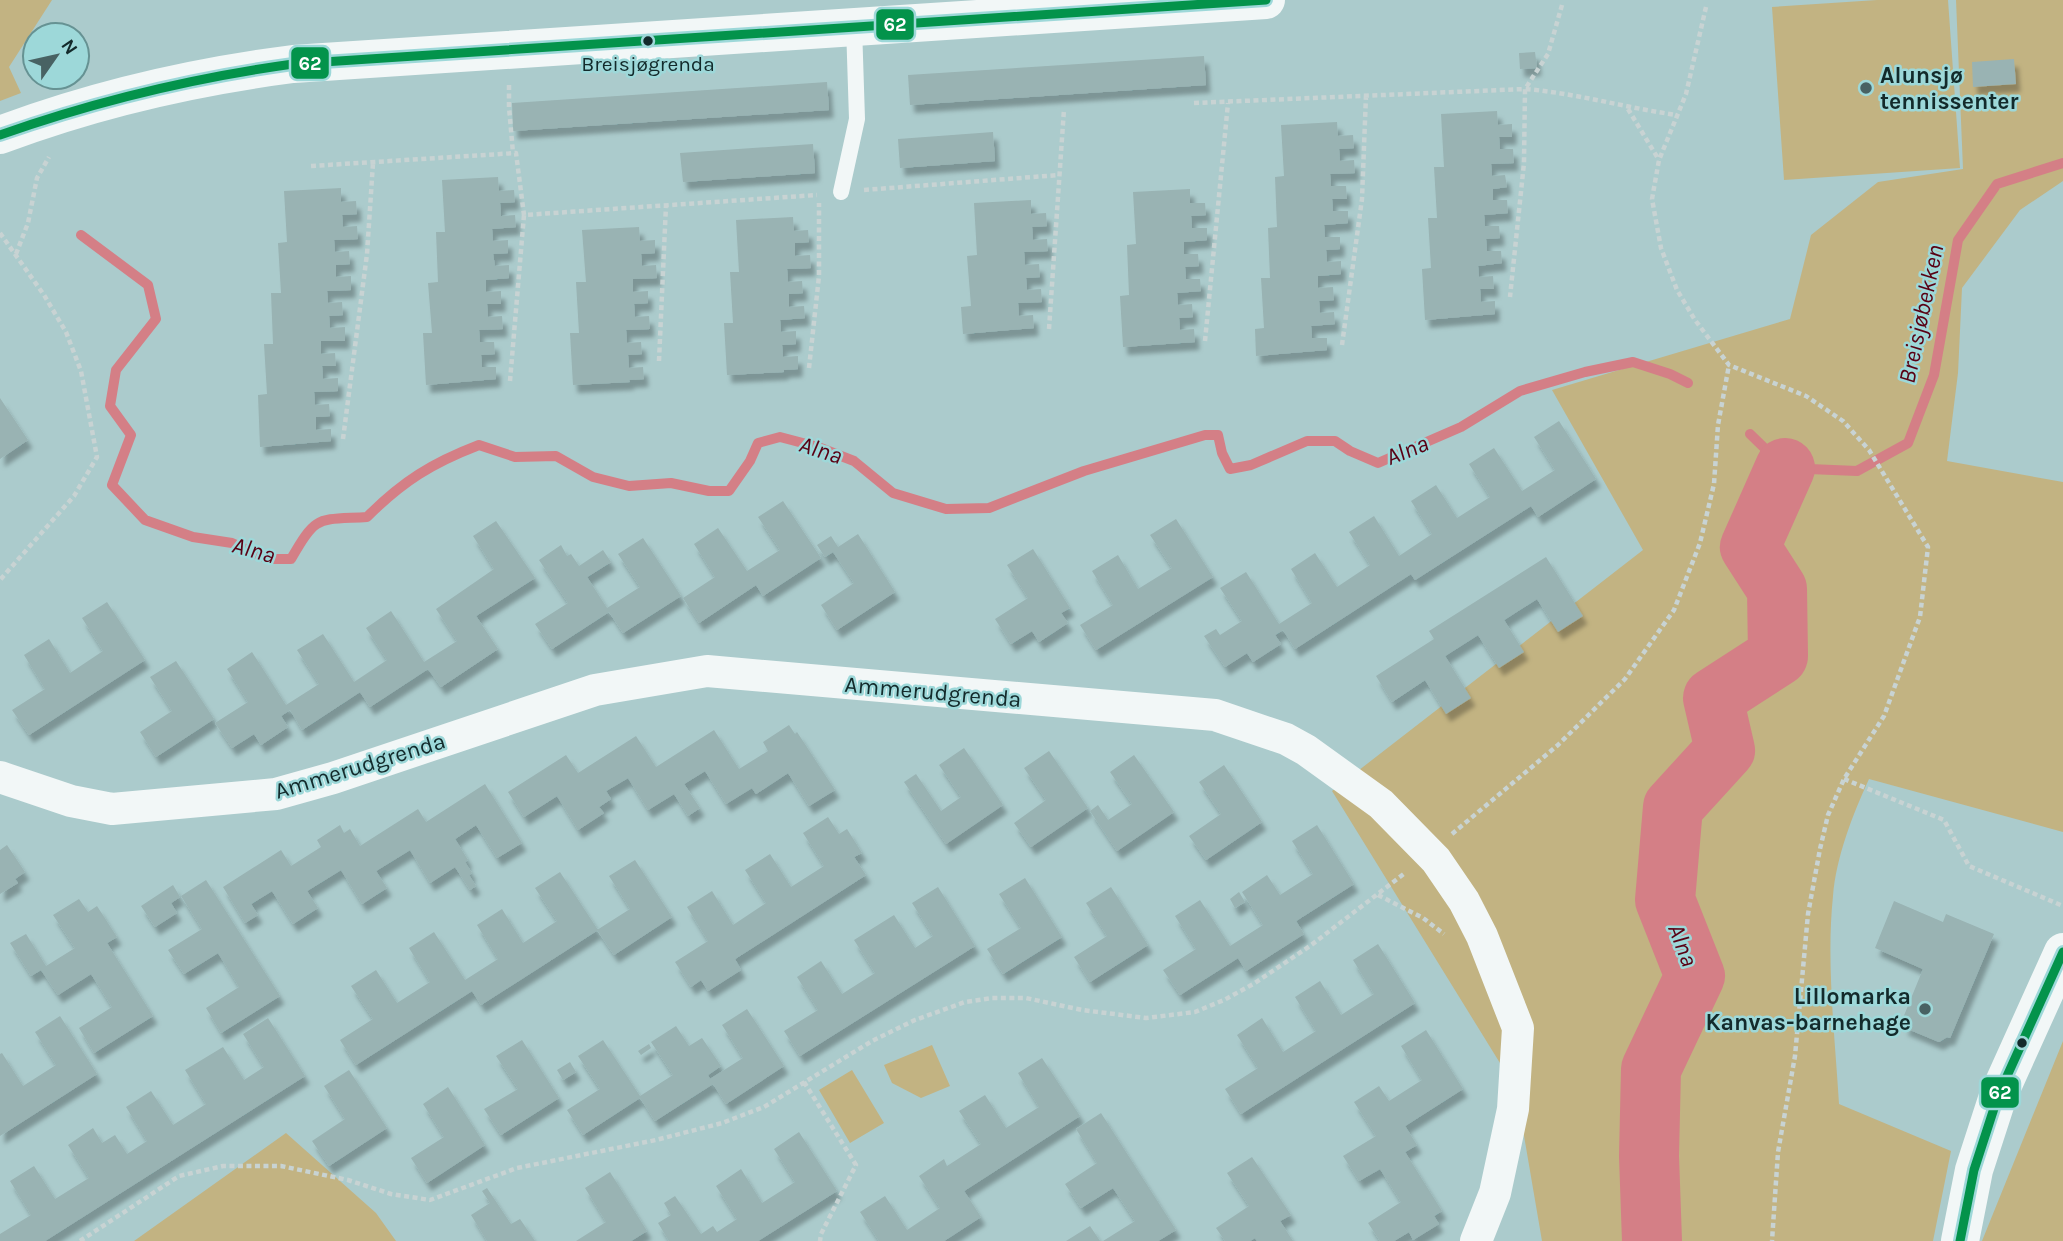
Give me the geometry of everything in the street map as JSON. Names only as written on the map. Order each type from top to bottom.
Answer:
[{"type":"street","points":[[0,135],[81,106],[134,92],[193,78],[255,68],[341,59],[1266,0]]},
{"type":"street","name":"Ammerudgrenda","points":[[0,777],[71,802],[112,810],[275,794],[333,778],[595,690],[706,671],[1215,715],[1286,740],[1306,750],[1381,804],[1436,860],[1464,901],[1482,936],[1518,1028],[1513,1109],[1495,1193],[1476,1241]]},
{"type":"street","points":[[1960,1241],[1974,1170],[1998,1097],[2063,952]]},
{"type":"lane","points":[[841,192],[857,119],[854,26]]},
{"type":"path","points":[[1510,297],[1524,163],[1525,89],[1548,54],[1562,5]]},
{"type":"path","points":[[1706,7],[1686,93],[1659,160],[1652,199],[1661,248],[1677,290],[1695,320],[1729,365],[1805,396],[1843,421],[1868,450],[1928,547],[1920,617],[1884,716],[1844,779],[1828,815],[1808,914],[1795,1056],[1778,1153],[1772,1241]]},
{"type":"path","points":[[509,381],[524,215],[516,153],[513,153],[509,107],[510,73]]},
{"type":"path","points":[[1194,103],[1525,89],[1552,91],[1627,108],[1678,115]]},
{"type":"path","points":[[1342,345],[1362,199],[1366,95]]},
{"type":"path","points":[[1205,341],[1228,103]]},
{"type":"path","points":[[1627,108],[1659,160]]},
{"type":"path","points":[[1049,329],[1063,109]]},
{"type":"path","points":[[16,255],[30,214],[37,178],[52,150]]},
{"type":"path","points":[[312,166],[513,153]]},
{"type":"path","points":[[343,439],[367,254],[373,163]]},
{"type":"path","points":[[841,192],[1059,175]]},
{"type":"path","points":[[524,215],[819,195],[819,276],[809,368]]},
{"type":"path","points":[[659,361],[666,205]]},
{"type":"path","points":[[0,233],[44,295],[66,332],[81,371],[97,457],[74,496],[0,580]]},
{"type":"path","points":[[1443,841],[1558,745],[1625,679],[1674,610],[1700,543],[1711,496],[1718,425],[1729,365]]},
{"type":"path","points":[[1844,779],[1944,820],[1969,866],[2063,906]]},
{"type":"path","points":[[80,1241],[179,1176],[223,1166],[281,1166],[348,1180],[391,1194],[430,1199],[517,1168],[656,1140],[722,1123],[764,1107],[872,1041],[915,1020],[965,1002],[992,998],[1026,998],[1082,1010],[1146,1018],[1195,1012],[1255,983],[1310,946],[1410,868]]},
{"type":"path","points":[[1378,895],[1423,918],[1444,934]]},
{"type":"path","points":[[804,1082],[856,1165],[820,1241]]},
{"type":"shaded area","points":[[0,0],[52,0],[39,21],[21,21],[21,48],[9,67],[21,93],[0,101]]},
{"type":"shaded area","name":"Alunsjø tennissenter","points":[[1877,0],[1948,0],[1960,168],[1784,180],[1772,7]]},
{"type":"shaded area","points":[[1956,0],[2063,0],[2063,181],[2020,210],[1962,288],[1958,373],[1947,461],[2063,482],[2063,832],[1869,779],[1846,836],[1835,881],[1830,947],[1839,1104],[1951,1151],[1933,1241],[1542,1241],[1516,1089],[1332,791],[1643,550],[1552,390],[1790,319],[1811,235],[1878,182],[1963,169]]},
{"type":"shaded area","points":[[2063,1041],[2063,1241],[1982,1241]]},
{"type":"shaded area","points":[[932,1045],[950,1086],[921,1098],[892,1083],[884,1065]]},
{"type":"shaded area","points":[[852,1070],[884,1123],[850,1143],[819,1090]]},
{"type":"shaded area","points":[[286,1133],[376,1213],[396,1241],[134,1241]]},
{"type":"building","points":[[1535,52],[1537,68],[1520,69],[1519,53]]},
{"type":"building","points":[[1204,56],[1206,85],[910,105],[908,75]]},
{"type":"building","points":[[2014,59],[2016,84],[1973,87],[1972,62]]},
{"type":"building","points":[[827,82],[829,110],[513,131],[512,103]]},
{"type":"building","points":[[1497,111],[1498,125],[1512,124],[1512,137],[1499,137],[1500,149],[1513,149],[1514,163],[1491,164],[1492,176],[1505,175],[1507,187],[1493,189],[1493,200],[1507,200],[1508,213],[1484,215],[1485,226],[1499,226],[1500,238],[1486,239],[1487,251],[1501,251],[1502,263],[1478,266],[1479,277],[1493,276],[1494,289],[1480,289],[1481,302],[1495,301],[1495,314],[1425,320],[1422,269],[1431,268],[1428,218],[1437,218],[1434,167],[1444,167],[1441,114]]},
{"type":"building","points":[[1337,122],[1338,136],[1353,135],[1354,148],[1339,149],[1340,161],[1354,160],[1355,173],[1330,174],[1331,186],[1346,186],[1347,199],[1332,199],[1333,211],[1348,211],[1348,223],[1324,225],[1325,237],[1340,237],[1340,249],[1326,250],[1327,262],[1341,261],[1341,274],[1318,276],[1318,288],[1333,287],[1334,300],[1319,301],[1320,313],[1334,312],[1335,324],[1311,326],[1312,338],[1327,338],[1327,350],[1256,356],[1255,329],[1264,328],[1261,278],[1270,278],[1268,228],[1277,227],[1275,177],[1284,176],[1281,125]]},
{"type":"building","points":[[993,132],[995,161],[900,168],[898,139]]},
{"type":"building","points":[[813,144],[815,173],[683,182],[680,153]]},
{"type":"building","points":[[498,177],[499,191],[514,190],[515,202],[500,203],[501,216],[515,215],[516,227],[492,229],[493,241],[508,240],[508,253],[493,254],[495,266],[509,265],[509,278],[486,280],[486,292],[501,291],[501,304],[487,304],[488,317],[502,316],[503,329],[479,330],[480,342],[494,342],[495,354],[481,355],[482,367],[496,367],[496,379],[426,385],[423,333],[432,333],[428,283],[438,282],[436,232],[445,232],[442,180]]},
{"type":"building","points":[[341,188],[341,202],[356,201],[357,214],[342,215],[343,227],[357,226],[358,239],[334,240],[335,252],[349,251],[350,264],[336,265],[336,277],[351,276],[351,290],[327,291],[328,303],[342,302],[343,315],[329,316],[330,328],[345,327],[345,341],[321,341],[321,354],[335,353],[336,366],[322,366],[323,379],[338,378],[338,391],[314,392],[315,405],[329,404],[330,416],[316,417],[316,430],[331,429],[331,441],[260,447],[258,395],[267,394],[264,344],[273,344],[271,293],[281,293],[278,243],[287,242],[284,191]]},
{"type":"building","points":[[1190,189],[1190,203],[1205,203],[1206,215],[1191,216],[1192,228],[1207,228],[1207,240],[1184,242],[1184,254],[1198,254],[1199,266],[1185,267],[1186,279],[1200,279],[1201,291],[1177,293],[1178,305],[1192,304],[1193,317],[1179,318],[1180,330],[1194,329],[1195,342],[1123,347],[1120,296],[1129,295],[1127,245],[1136,244],[1133,192]]},
{"type":"building","points":[[1031,200],[1031,214],[1046,213],[1047,226],[1032,227],[1033,240],[1047,239],[1048,251],[1024,252],[1025,265],[1039,264],[1040,277],[1026,278],[1027,290],[1041,289],[1042,302],[1018,303],[1019,316],[1033,315],[1034,328],[963,334],[961,307],[971,306],[967,256],[977,255],[974,203]]},
{"type":"building","points":[[793,217],[794,231],[808,230],[809,242],[795,243],[795,256],[810,255],[811,268],[787,269],[788,282],[802,281],[803,293],[789,294],[789,307],[804,306],[805,318],[780,320],[781,332],[796,331],[796,344],[782,345],[783,357],[798,356],[798,369],[727,375],[724,323],[733,323],[730,272],[739,272],[736,220]]},
{"type":"building","points":[[639,227],[640,241],[655,240],[655,253],[641,254],[642,266],[656,265],[657,278],[633,279],[633,292],[648,291],[648,303],[634,304],[635,317],[649,316],[650,329],[626,330],[627,343],[641,342],[642,354],[628,355],[629,368],[643,367],[644,379],[573,385],[570,333],[579,333],[576,282],[586,282],[582,230]]},
{"type":"building","points":[[0,398],[28,440],[0,459]]},
{"type":"building","points":[[1559,421],[1596,479],[1538,517],[1531,506],[1415,580],[1411,574],[1295,649],[1283,630],[1275,635],[1281,644],[1253,662],[1247,653],[1225,667],[1204,636],[1216,629],[1220,635],[1242,621],[1220,588],[1246,572],[1279,624],[1312,603],[1291,569],[1315,553],[1337,587],[1370,565],[1349,532],[1374,516],[1399,556],[1432,534],[1411,501],[1436,485],[1457,518],[1490,497],[1469,464],[1494,448],[1522,491],[1555,470],[1534,437]]},
{"type":"building","points":[[783,501],[821,558],[763,596],[756,585],[699,623],[683,598],[715,577],[694,544],[718,528],[747,571],[780,550],[758,517]]},
{"type":"building","points":[[1176,519],[1213,577],[1096,650],[1080,625],[1113,605],[1092,571],[1118,555],[1138,589],[1172,568],[1150,535]]},
{"type":"building","points":[[496,521],[535,578],[476,616],[498,649],[441,687],[428,669],[370,707],[360,692],[302,730],[290,710],[281,716],[288,727],[261,745],[254,734],[232,748],[215,723],[248,702],[227,669],[252,652],[286,705],[319,684],[297,650],[323,634],[354,682],[387,660],[366,628],[391,611],[424,662],[457,641],[436,609],[494,569],[473,536]]},
{"type":"building","points":[[858,534],[895,592],[837,630],[821,605],[854,583],[833,552],[825,557],[817,545],[831,536],[838,547]]},
{"type":"building","points":[[643,538],[681,596],[623,633],[609,612],[552,649],[535,624],[568,603],[539,560],[561,545],[567,556],[571,554],[579,566],[603,550],[611,562],[587,577],[607,608],[640,587],[618,554]]},
{"type":"building","points":[[1033,549],[1070,608],[1061,613],[1068,623],[1039,642],[1032,631],[1011,644],[995,619],[1028,598],[1007,565]]},
{"type":"building","points":[[1546,557],[1583,616],[1558,632],[1537,599],[1504,620],[1524,652],[1499,668],[1478,635],[1445,656],[1471,698],[1446,714],[1425,680],[1392,702],[1376,676],[1434,639],[1429,631]]},
{"type":"building","points":[[107,602],[145,660],[29,735],[12,710],[45,689],[24,655],[49,639],[70,673],[103,651],[82,618]]},
{"type":"building","points":[[176,661],[214,719],[156,757],[140,732],[172,711],[150,677]]},
{"type":"building","points":[[789,725],[795,734],[797,732],[835,790],[809,806],[788,773],[756,794],[752,788],[726,804],[705,771],[684,784],[700,808],[688,816],[674,794],[648,810],[628,778],[606,791],[611,799],[599,807],[604,813],[578,830],[557,796],[524,817],[508,792],[566,755],[578,773],[636,736],[656,767],[714,730],[739,769],[768,751],[763,742]]},
{"type":"building","points":[[964,748],[1003,805],[946,844],[904,782],[916,774],[941,811],[961,797],[939,765]]},
{"type":"building","points":[[1049,751],[1088,808],[1031,847],[1014,823],[1046,800],[1024,768]]},
{"type":"building","points":[[1134,755],[1174,812],[1117,851],[1090,811],[1098,805],[1108,820],[1132,804],[1110,772]]},
{"type":"building","points":[[1224,765],[1262,822],[1206,860],[1189,836],[1221,814],[1199,782]]},
{"type":"building","points":[[485,784],[522,843],[497,858],[476,825],[455,839],[468,860],[465,862],[472,873],[469,875],[476,886],[470,890],[455,867],[430,883],[410,850],[376,871],[387,888],[362,904],[341,870],[307,891],[318,908],[293,924],[272,891],[251,904],[258,915],[245,923],[223,887],[281,850],[291,866],[321,847],[317,840],[340,825],[344,833],[350,829],[360,846],[418,809],[426,822]]},
{"type":"building","points":[[828,817],[839,834],[847,829],[862,853],[854,857],[866,875],[735,959],[741,970],[708,991],[701,980],[691,987],[675,962],[708,941],[687,907],[712,891],[733,925],[766,903],[745,870],[770,854],[791,887],[824,866],[803,833]]},
{"type":"building","points":[[1317,825],[1354,884],[1296,921],[1304,934],[1246,971],[1238,958],[1180,995],[1163,970],[1196,949],[1175,916],[1200,900],[1230,946],[1263,925],[1242,892],[1267,875],[1280,895],[1313,874],[1292,841]]},
{"type":"building","points":[[7,845],[25,872],[15,879],[18,883],[0,894],[0,850]]},
{"type":"building","points":[[635,860],[672,917],[614,955],[597,930],[630,909],[609,876]]},
{"type":"building","points":[[560,872],[598,930],[481,1005],[472,991],[356,1065],[340,1040],[373,1019],[351,986],[376,970],[397,1003],[430,982],[409,948],[434,932],[465,980],[498,959],[477,925],[502,909],[523,943],[557,921],[535,888]]},
{"type":"building","points":[[1025,878],[1062,937],[1003,974],[987,949],[1021,928],[999,894]]},
{"type":"building","points":[[206,880],[280,996],[221,1033],[206,1008],[239,987],[218,953],[184,974],[168,950],[202,929],[181,896]]},
{"type":"building","points":[[173,885],[180,897],[171,903],[177,913],[155,927],[141,906]]},
{"type":"building","points":[[938,887],[975,946],[800,1056],[784,1031],[818,1010],[797,977],[821,961],[842,994],[875,973],[854,940],[894,915],[915,948],[933,936],[912,903]]},
{"type":"building","points":[[1111,887],[1148,945],[1090,982],[1074,957],[1107,936],[1086,903]]},
{"type":"building","points":[[1239,892],[1245,902],[1235,908],[1230,899]]},
{"type":"building","points":[[79,899],[88,912],[97,906],[117,937],[107,943],[153,1016],[94,1053],[79,1028],[112,1007],[91,974],[58,995],[41,970],[31,976],[10,943],[26,934],[46,966],[75,948],[53,915]]},
{"type":"building","points":[[1894,901],[1943,922],[1946,914],[1994,934],[1950,1038],[1939,1042],[1903,1027],[1907,1020],[1903,1018],[1923,969],[1875,948]]},
{"type":"building","points":[[1378,944],[1415,1003],[1241,1114],[1225,1089],[1258,1068],[1237,1035],[1262,1018],[1283,1052],[1316,1031],[1295,997],[1320,981],[1341,1015],[1374,994],[1353,960]]},
{"type":"building","points":[[747,1009],[784,1066],[726,1104],[713,1084],[655,1121],[640,1098],[583,1135],[567,1110],[600,1089],[578,1056],[603,1040],[640,1096],[673,1075],[651,1042],[676,1026],[689,1046],[702,1038],[721,1066],[708,1075],[710,1079],[743,1058],[722,1025]]},
{"type":"building","points":[[60,1016],[97,1074],[0,1136],[0,1054],[2,1053],[23,1086],[56,1065],[35,1032]]},
{"type":"building","points":[[268,1018],[305,1076],[45,1241],[0,1241],[0,1234],[31,1215],[10,1181],[34,1166],[55,1199],[89,1178],[68,1145],[93,1128],[102,1143],[115,1135],[127,1154],[147,1141],[126,1107],[151,1091],[173,1125],[206,1104],[185,1070],[223,1047],[244,1080],[264,1067],[243,1034]]},
{"type":"building","points":[[1426,1030],[1463,1089],[1405,1126],[1417,1145],[1405,1152],[1442,1211],[1434,1216],[1439,1224],[1413,1240],[1409,1232],[1394,1241],[1380,1241],[1368,1223],[1401,1202],[1380,1169],[1359,1181],[1343,1156],[1376,1136],[1354,1102],[1379,1086],[1389,1101],[1422,1080],[1401,1046]]},
{"type":"building","points":[[522,1040],[559,1098],[501,1135],[484,1109],[518,1089],[496,1056]]},
{"type":"building","points":[[649,1044],[651,1048],[641,1055],[638,1051]]},
{"type":"building","points":[[1042,1058],[1080,1116],[964,1191],[981,1217],[944,1241],[879,1241],[860,1212],[885,1196],[907,1230],[940,1208],[919,1176],[944,1159],[947,1166],[981,1144],[959,1111],[985,1095],[1006,1128],[1039,1107],[1018,1073]]},
{"type":"building","points":[[570,1062],[576,1072],[563,1080],[557,1070]]},
{"type":"building","points":[[349,1070],[387,1128],[329,1166],[312,1141],[345,1119],[324,1086]]},
{"type":"building","points":[[448,1087],[485,1145],[427,1183],[411,1158],[444,1137],[423,1104]]},
{"type":"building","points":[[1101,1113],[1176,1230],[1158,1241],[1103,1241],[1135,1221],[1113,1188],[1081,1208],[1065,1184],[1097,1163],[1076,1129]]},
{"type":"building","points":[[799,1132],[837,1191],[758,1241],[669,1241],[658,1223],[671,1215],[664,1203],[675,1196],[701,1234],[713,1226],[717,1232],[737,1219],[716,1186],[741,1169],[762,1203],[795,1182],[774,1149]]},
{"type":"building","points":[[1252,1157],[1291,1215],[1280,1221],[1293,1241],[1257,1241],[1255,1238],[1250,1241],[1225,1241],[1216,1228],[1249,1206],[1227,1173]]},
{"type":"building","points":[[610,1172],[647,1231],[631,1241],[576,1241],[606,1222],[585,1188]]},
{"type":"building","points":[[487,1188],[511,1224],[520,1219],[535,1241],[487,1241],[471,1215],[490,1203],[482,1191]]},
{"type":"building","points":[[1090,1226],[1100,1241],[1066,1241]]},
{"type":"waterway","name":"Breisjøbekken","points":[[1750,434],[1785,468],[1857,471],[1908,443],[1934,375],[1958,240],[1997,184],[2063,163]]},
{"type":"waterway","name":"Alna","points":[[81,235],[148,285],[156,319],[116,370],[110,406],[131,435],[112,485],[145,520],[193,537],[232,543],[268,559],[291,559],[307,534],[320,522],[367,517],[419,474],[479,445],[515,457],[556,456],[593,477],[629,486],[671,483],[709,491],[729,491],[750,461],[758,443],[780,437],[818,447],[854,461],[893,493],[946,509],[989,508],[1084,471],[1205,435],[1218,435],[1222,453],[1230,469],[1251,465],[1307,441],[1335,441],[1378,463],[1461,427],[1520,391],[1585,372],[1633,362],[1688,383]]},
{"type":"waterway","name":"Alna","points":[[1652,1241],[1649,1156],[1651,1069],[1695,976],[1665,900],[1673,807],[1725,750],[1713,698],[1778,656],[1777,589],[1750,547],[1785,468]]},
{"type":"transit line","name":"62","points":[[0,135],[145,92],[218,76],[293,64],[1266,0]]},
{"type":"transit line","name":"62","points":[[1960,1241],[1974,1170],[1998,1096],[2063,952]]},
{"type":"place","name":"Breisjøgrenda","points":[[648,41]]},
{"type":"place","name":"Alunsjø tennissenter","points":[[1866,88]]},
{"type":"place","name":"Lillomarka Kanvas-barnehage","points":[[1925,1009]]}]
